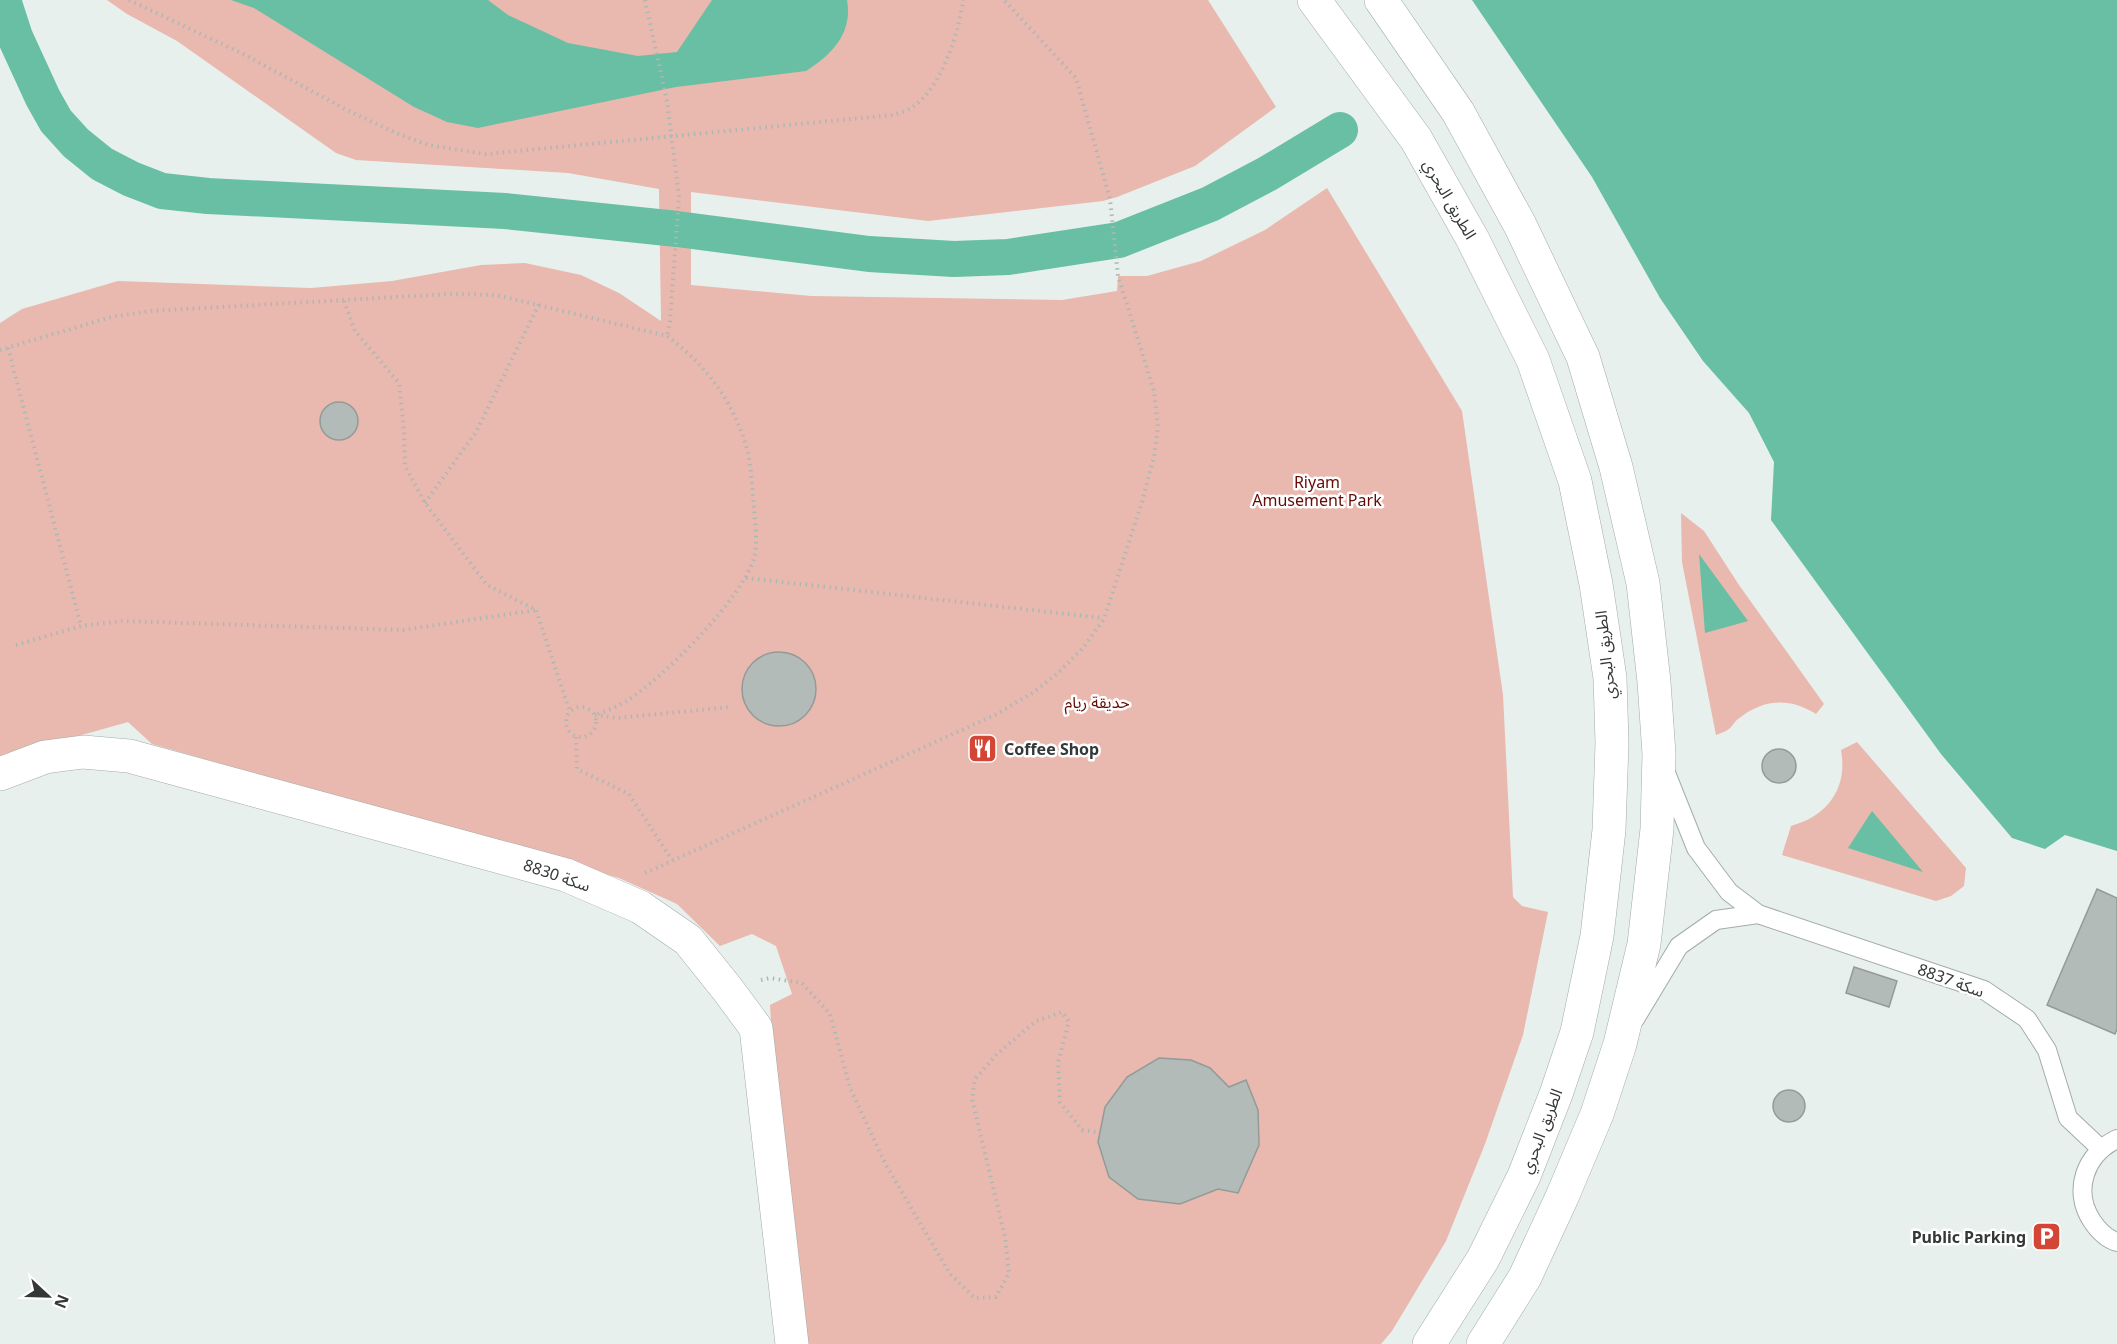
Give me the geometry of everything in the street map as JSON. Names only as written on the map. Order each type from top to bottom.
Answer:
[{"type":"main road","name":"الطريق البحري","points":[[1314,0],[1416,139],[1472,238],[1533,360],[1575,481],[1596,584],[1610,678],[1612,743],[1609,830],[1597,936],[1577,1032],[1524,1176],[1483,1259],[1429,1344]]},
{"type":"main road","points":[[1381,0],[1458,112],[1520,225],[1583,357],[1616,467],[1643,583],[1654,681],[1659,754],[1657,829],[1644,944],[1620,1044],[1597,1114],[1562,1197],[1525,1277],[1483,1344]]},
{"type":"main road","name":"سكة 8830","points":[[0,774],[45,758],[83,752],[129,756],[566,875],[640,907],[688,940],[756,1028],[792,1344]]},
{"type":"lane","name":"سكة 8837","points":[[1659,754],[1696,848],[1729,892],[1758,914],[1984,990],[2027,1019],[2047,1050],[2068,1118],[2101,1149]]},
{"type":"lane","name":"سكة 8837","points":[[1620,1044],[1679,946],[1716,920],[1758,914]]},
{"type":"lane","points":[[2117,1139],[2105,1144],[2092,1158],[2084,1176],[2082,1195],[2087,1213],[2097,1229],[2117,1242]]},
{"type":"path","points":[[129,0],[243,54],[347,110],[396,133],[428,145],[486,154],[893,115],[912,108],[929,92],[941,72],[955,36],[963,0]]},
{"type":"path","points":[[645,0],[667,101],[679,197],[667,336]]},
{"type":"path","points":[[603,891],[994,715],[1034,692],[1058,673],[1083,648],[1104,619],[1142,502],[1154,456],[1158,427],[1154,391],[1118,276],[1110,199],[1076,78],[1004,0]]},
{"type":"path","points":[[0,350],[111,317],[152,311],[450,294],[496,295],[667,336],[690,353],[716,383],[735,416],[747,451],[755,526],[754,556],[746,578],[702,634],[666,669],[627,701],[595,715]]},
{"type":"path","points":[[344,301],[355,331],[399,383],[405,466],[425,503],[487,585],[536,610],[570,712]]},
{"type":"path","points":[[425,503],[476,432],[539,304]]},
{"type":"path","points":[[8,348],[81,626]]},
{"type":"path","points":[[746,578],[1104,619]]},
{"type":"path","points":[[16,645],[81,626],[122,621],[403,630],[536,610]]},
{"type":"path","points":[[595,715],[596,727],[588,736],[576,736],[567,728],[566,723],[574,708],[586,707],[595,715],[617,718],[730,707]]},
{"type":"path","points":[[576,736],[577,769],[630,794],[672,860]]},
{"type":"path","points":[[728,990],[770,978],[802,983],[830,1014],[850,1088],[886,1165],[950,1274],[975,1298],[996,1297],[1009,1273],[1005,1237],[972,1099],[975,1079],[997,1054],[1036,1021],[1062,1012],[1069,1022],[1058,1062],[1060,1102],[1082,1130],[1096,1132]]},
{"type":"green space","name":"حديقة ريام","points":[[107,0],[1208,0],[1276,107],[1195,166],[1103,201],[928,221],[691,192],[691,285],[811,296],[1062,300],[1117,291],[1118,276],[1147,276],[1201,261],[1265,230],[1327,188],[1462,411],[1503,695],[1513,897],[1522,906],[1548,912],[1523,1035],[1485,1144],[1446,1241],[1392,1331],[1381,1344],[806,1344],[774,1071],[770,1005],[792,994],[776,946],[752,934],[720,946],[677,904],[619,878],[152,744],[128,722],[0,758],[0,323],[22,309],[118,281],[311,288],[392,281],[481,265],[525,263],[581,275],[619,293],[661,321],[659,189],[568,173],[356,160],[336,153],[177,41],[127,14]]},
{"type":"green space","points":[[1681,513],[1704,531],[1739,585],[1824,704],[1816,714],[1796,705],[1767,704],[1747,712],[1729,729],[1716,735],[1682,562]]},
{"type":"green space","points":[[1857,742],[1966,868],[1964,886],[1951,896],[1936,901],[1782,855],[1791,826],[1815,815],[1825,808],[1832,798],[1841,777],[1841,750]]},
{"type":"shaded area","points":[[231,0],[488,0],[508,15],[568,43],[638,56],[677,52],[712,0],[847,0],[848,12],[844,33],[838,42],[824,58],[806,71],[676,87],[478,128],[447,122],[414,107],[254,8]]},
{"type":"shaded area","points":[[1472,0],[2117,0],[2117,851],[2065,835],[2045,849],[2012,838],[1941,754],[1771,520],[1774,462],[1749,413],[1703,361],[1660,298],[1592,177]]},
{"type":"shaded area","points":[[1699,554],[1748,621],[1705,633]]},
{"type":"shaded area","points":[[1872,811],[1923,872],[1848,848]]},
{"type":"building","points":[[339,402],[353,407],[358,421],[353,435],[339,440],[325,435],[320,421],[325,407]]},
{"type":"building","points":[[772,652],[786,652],[800,658],[810,668],[816,682],[814,703],[800,720],[786,726],[772,726],[758,720],[748,710],[742,696],[742,682],[748,668],[758,658]]},
{"type":"building","points":[[1779,749],[1791,754],[1796,766],[1791,778],[1779,783],[1767,778],[1762,766],[1767,754]]},
{"type":"building","points":[[2097,889],[2117,898],[2117,1029],[2115,1034],[2047,1005]]},
{"type":"building","points":[[1854,967],[1897,981],[1889,1007],[1846,993]]},
{"type":"building","points":[[1159,1058],[1191,1060],[1210,1068],[1229,1087],[1246,1080],[1258,1110],[1259,1145],[1238,1193],[1218,1189],[1180,1204],[1138,1199],[1109,1177],[1098,1142],[1105,1107],[1127,1077]]},
{"type":"building","points":[[1789,1090],[1800,1095],[1805,1106],[1800,1117],[1789,1122],[1778,1117],[1773,1106],[1778,1095]]},
{"type":"waterway","points":[[3,0],[15,37],[43,98],[56,121],[76,143],[102,164],[131,179],[162,191],[208,196],[505,211],[677,229],[869,254],[954,259],[1008,257],[1119,240],[1210,204],[1267,174],[1340,130]]},
{"type":"place","name":"Coffee Shop","points":[[983,749]]},
{"type":"place","name":"Public Parking","points":[[2047,1237]]},
{"type":"park label","name":"Riyam Amusement Park","points":[[1317,491]]}]
